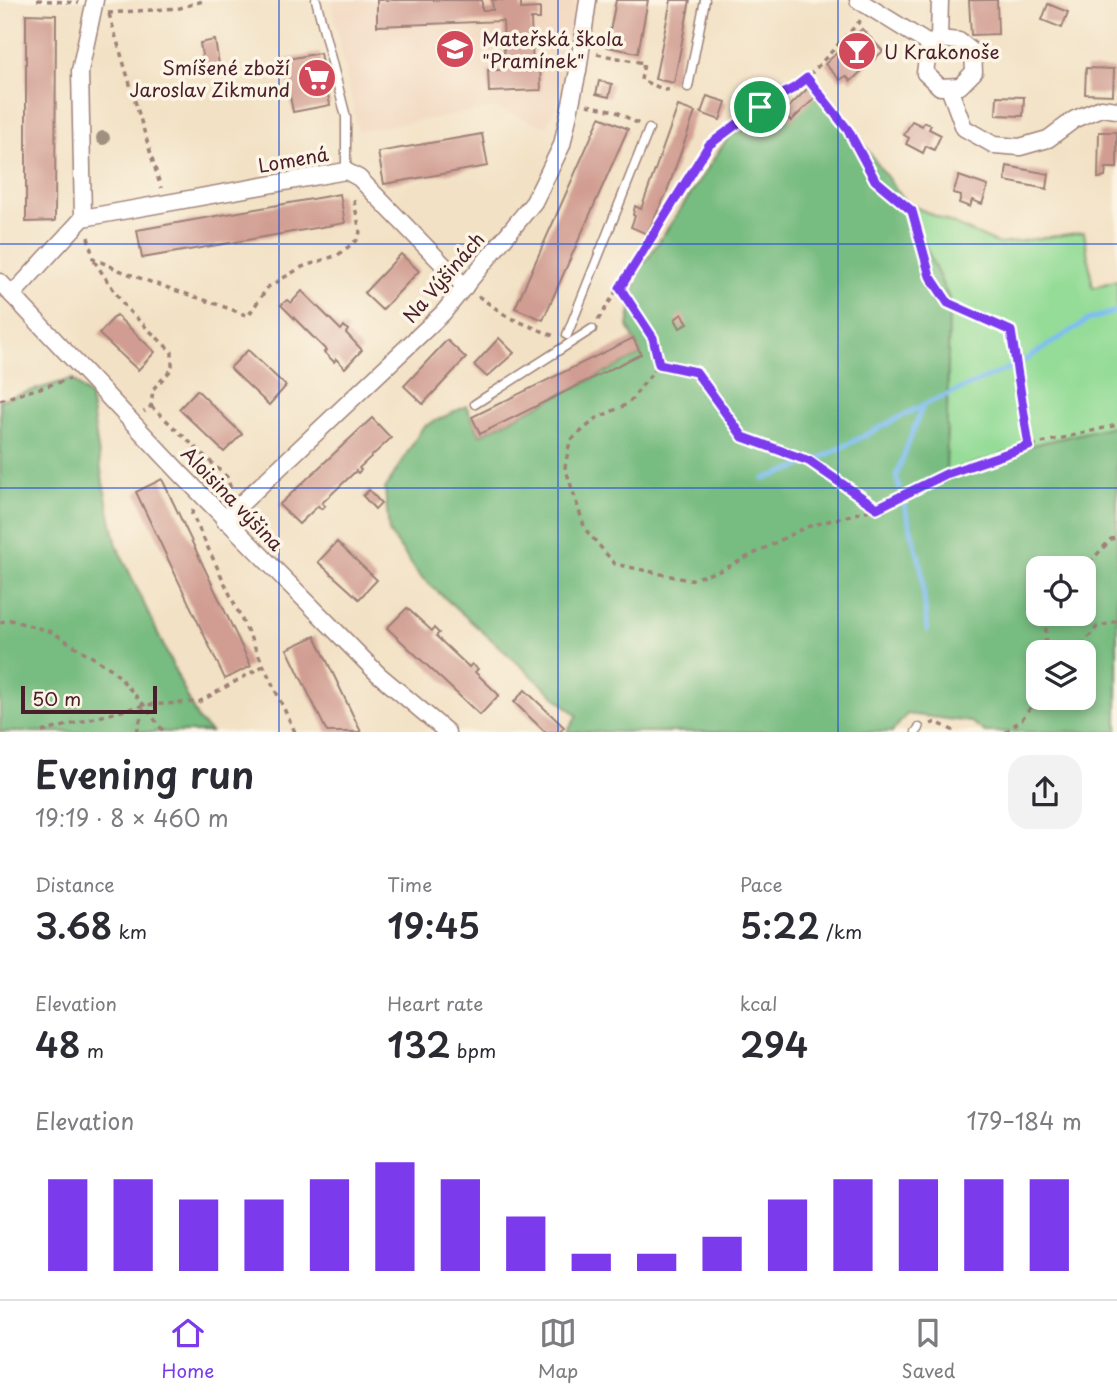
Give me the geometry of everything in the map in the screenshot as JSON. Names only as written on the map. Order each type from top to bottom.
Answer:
[{"type":"street","name":"Na Výšinách","points":[[224,520],[443,313],[534,202],[562,145],[572,102],[588,0]]},
{"type":"street","points":[[865,4],[934,42],[959,41],[973,52],[974,72],[960,86],[949,88],[940,87],[925,73],[926,59],[934,42],[940,0]]},
{"type":"street","points":[[12,295],[83,218],[80,71],[94,2]]},
{"type":"street","points":[[949,88],[964,128],[994,145],[1020,147],[1048,139],[1075,119],[1101,108],[1117,110]]},
{"type":"street","name":"Lomená","points":[[83,218],[346,172],[359,178],[465,286]]},
{"type":"street","name":"Aloisina výšina","points":[[0,282],[224,520],[378,674],[447,732]]},
{"type":"lane","points":[[316,0],[346,117],[346,172]]},
{"type":"lane","points":[[688,87],[705,0]]},
{"type":"lane","points":[[567,335],[649,129]]},
{"type":"lane","points":[[475,404],[592,329]]},
{"type":"path","points":[[37,0],[94,2],[109,14],[165,203]]},
{"type":"path","points":[[109,14],[180,8],[206,0]]},
{"type":"path","points":[[592,329],[709,145],[760,107],[807,78],[865,4]]},
{"type":"path","points":[[581,51],[644,63],[641,80],[666,90],[688,87]]},
{"type":"path","points":[[807,78],[848,130],[875,180],[912,211],[930,276],[948,303],[1011,331],[1029,446]]},
{"type":"path","points":[[572,102],[615,111],[649,129]]},
{"type":"path","points":[[93,258],[124,274],[211,301],[248,316],[268,287],[302,267],[338,255],[357,240],[360,232],[355,201],[346,172]]},
{"type":"path","points":[[83,218],[93,258],[126,308],[172,352],[172,369],[153,388],[151,406],[227,477],[238,507]]},
{"type":"path","points":[[465,286],[508,317],[558,337],[567,335]]},
{"type":"path","points":[[620,288],[653,338],[659,364]]},
{"type":"path","points":[[659,364],[628,404],[597,418],[570,441],[565,467],[585,529],[615,564],[690,580],[722,570],[806,527],[877,508],[946,474],[1029,446],[1117,425]]},
{"type":"path","points":[[659,364],[696,372],[743,437],[809,461],[877,508]]},
{"type":"path","points":[[0,400],[85,374]]},
{"type":"path","points":[[197,491],[192,514],[295,732]]},
{"type":"path","points":[[1096,556],[1111,540],[1117,538]]},
{"type":"path","points":[[0,623],[7,619],[52,632],[113,670],[145,705],[164,732]]},
{"type":"path","points":[[1086,640],[1097,626],[1117,621]]},
{"type":"path","points":[[42,732],[145,705],[199,702],[263,666]]},
{"type":"path","points":[[137,732],[145,705]]},
{"type":"path","points":[[1006,732],[1029,710]]},
{"type":"path","points":[[918,730],[936,722],[956,732]]},
{"type":"shaded area","name":"Mateřská škola \"Pramínek\"","points":[[331,0],[575,0],[564,81],[548,127],[495,108],[358,131]]},
{"type":"green space","points":[[814,77],[906,203],[949,299],[946,473],[1029,446],[1117,425],[1117,732],[985,732],[971,722],[907,714],[892,732],[567,732],[577,716],[419,575],[389,532],[385,489],[423,427],[466,406],[480,435],[641,354],[628,326],[638,273],[729,136],[783,113],[809,87]]},
{"type":"green space","points":[[906,203],[999,244],[1084,232],[1093,288],[1117,280],[1117,425],[1029,446],[946,474],[949,299]]},
{"type":"green space","points":[[72,379],[90,397],[103,483],[117,546],[198,720],[211,732],[0,732],[0,400]]},
{"type":"building","points":[[377,0],[482,0],[482,10],[493,10],[492,0],[521,0],[521,9],[540,8],[540,19],[531,19],[533,69],[540,69],[541,90],[489,92],[488,70],[505,70],[503,21],[377,26]]},
{"type":"building","points":[[616,0],[648,0],[638,53],[607,47]]},
{"type":"building","points":[[671,0],[690,0],[674,83],[655,79]]},
{"type":"building","points":[[969,0],[997,0],[998,34],[971,35]]},
{"type":"building","points":[[1048,4],[1068,12],[1062,28],[1042,20]]},
{"type":"building","points":[[26,14],[56,15],[55,221],[26,222]]},
{"type":"building","points":[[862,29],[883,51],[851,81],[846,76],[840,80],[825,64]]},
{"type":"building","points":[[215,40],[219,64],[204,67],[200,43]]},
{"type":"building","points":[[320,53],[330,105],[293,112],[283,60]]},
{"type":"building","points":[[1086,68],[1114,69],[1113,95],[1085,94]]},
{"type":"building","points":[[599,81],[612,84],[609,97],[596,94]]},
{"type":"building","points":[[809,87],[817,96],[791,121],[783,113]]},
{"type":"building","points":[[707,96],[726,102],[720,120],[701,113]]},
{"type":"building","points":[[997,96],[1024,97],[1023,116],[996,115]]},
{"type":"building","points":[[678,106],[695,112],[666,194],[647,234],[631,227],[635,206],[641,209]]},
{"type":"building","points":[[600,117],[628,129],[543,320],[515,308]]},
{"type":"building","points":[[912,121],[922,126],[924,122],[931,125],[929,129],[941,135],[934,150],[926,146],[923,153],[906,144],[909,138],[904,135]]},
{"type":"building","points":[[1099,132],[1117,132],[1117,168],[1106,168],[1105,177],[1098,178]]},
{"type":"building","points":[[482,134],[488,166],[384,184],[378,152]]},
{"type":"building","points":[[1007,166],[1049,174],[1047,189],[1005,181]]},
{"type":"building","points":[[959,176],[988,186],[982,204],[972,200],[970,207],[959,203],[961,196],[953,193]]},
{"type":"building","points":[[340,194],[345,223],[142,258],[137,230]]},
{"type":"building","points":[[401,254],[419,271],[382,310],[364,293]]},
{"type":"building","points":[[302,291],[341,330],[344,326],[348,330],[346,333],[362,350],[345,368],[336,359],[334,362],[324,352],[326,350],[281,305],[287,300],[291,303]]},
{"type":"building","points":[[682,314],[688,323],[680,328],[675,319]]},
{"type":"building","points":[[116,315],[155,352],[138,370],[99,334]]},
{"type":"building","points":[[499,338],[514,353],[487,377],[474,365]]},
{"type":"building","points":[[633,338],[641,354],[480,434],[472,417]]},
{"type":"building","points":[[447,340],[466,358],[423,404],[404,386]]},
{"type":"building","points":[[248,350],[286,386],[269,405],[230,368]]},
{"type":"building","points":[[197,390],[242,434],[224,452],[179,409]]},
{"type":"building","points":[[372,418],[391,438],[359,468],[361,470],[358,473],[356,471],[322,503],[325,506],[321,509],[318,506],[299,524],[279,505]]},
{"type":"building","points":[[162,479],[251,666],[225,679],[136,492]]},
{"type":"building","points":[[369,490],[381,503],[375,509],[363,496]]},
{"type":"building","points":[[337,542],[377,580],[359,599],[318,562]]},
{"type":"building","points":[[407,608],[432,631],[434,628],[439,633],[436,636],[469,667],[472,664],[478,669],[475,672],[499,695],[480,715],[387,628]]},
{"type":"building","points":[[315,636],[361,732],[327,732],[287,649]]},
{"type":"building","points":[[525,690],[564,727],[560,732],[545,732],[514,702]]},
{"type":"waterway","points":[[1019,364],[1088,320],[1117,311]]},
{"type":"waterway","points":[[821,458],[923,405],[1012,367]]},
{"type":"waterway","points":[[899,487],[896,476],[923,405]]},
{"type":"waterway","points":[[764,479],[801,466]]},
{"type":"waterway","points":[[904,505],[921,565],[927,630]]},
{"type":"place","name":"Mateřská škola \"Pramínek\"","points":[[455,49]]},
{"type":"place","name":"U Krakonoše","points":[[857,51]]},
{"type":"place","name":"Smíšené zboží Jaroslav Zikmund","points":[[317,78]]},
{"type":"route","points":[[807,78],[848,130],[875,180],[912,211],[930,276],[948,303],[1011,331],[1029,446],[946,474],[877,508],[809,461],[743,437],[696,372],[659,364],[653,338],[620,288],[709,145],[760,107],[807,78]]}]
